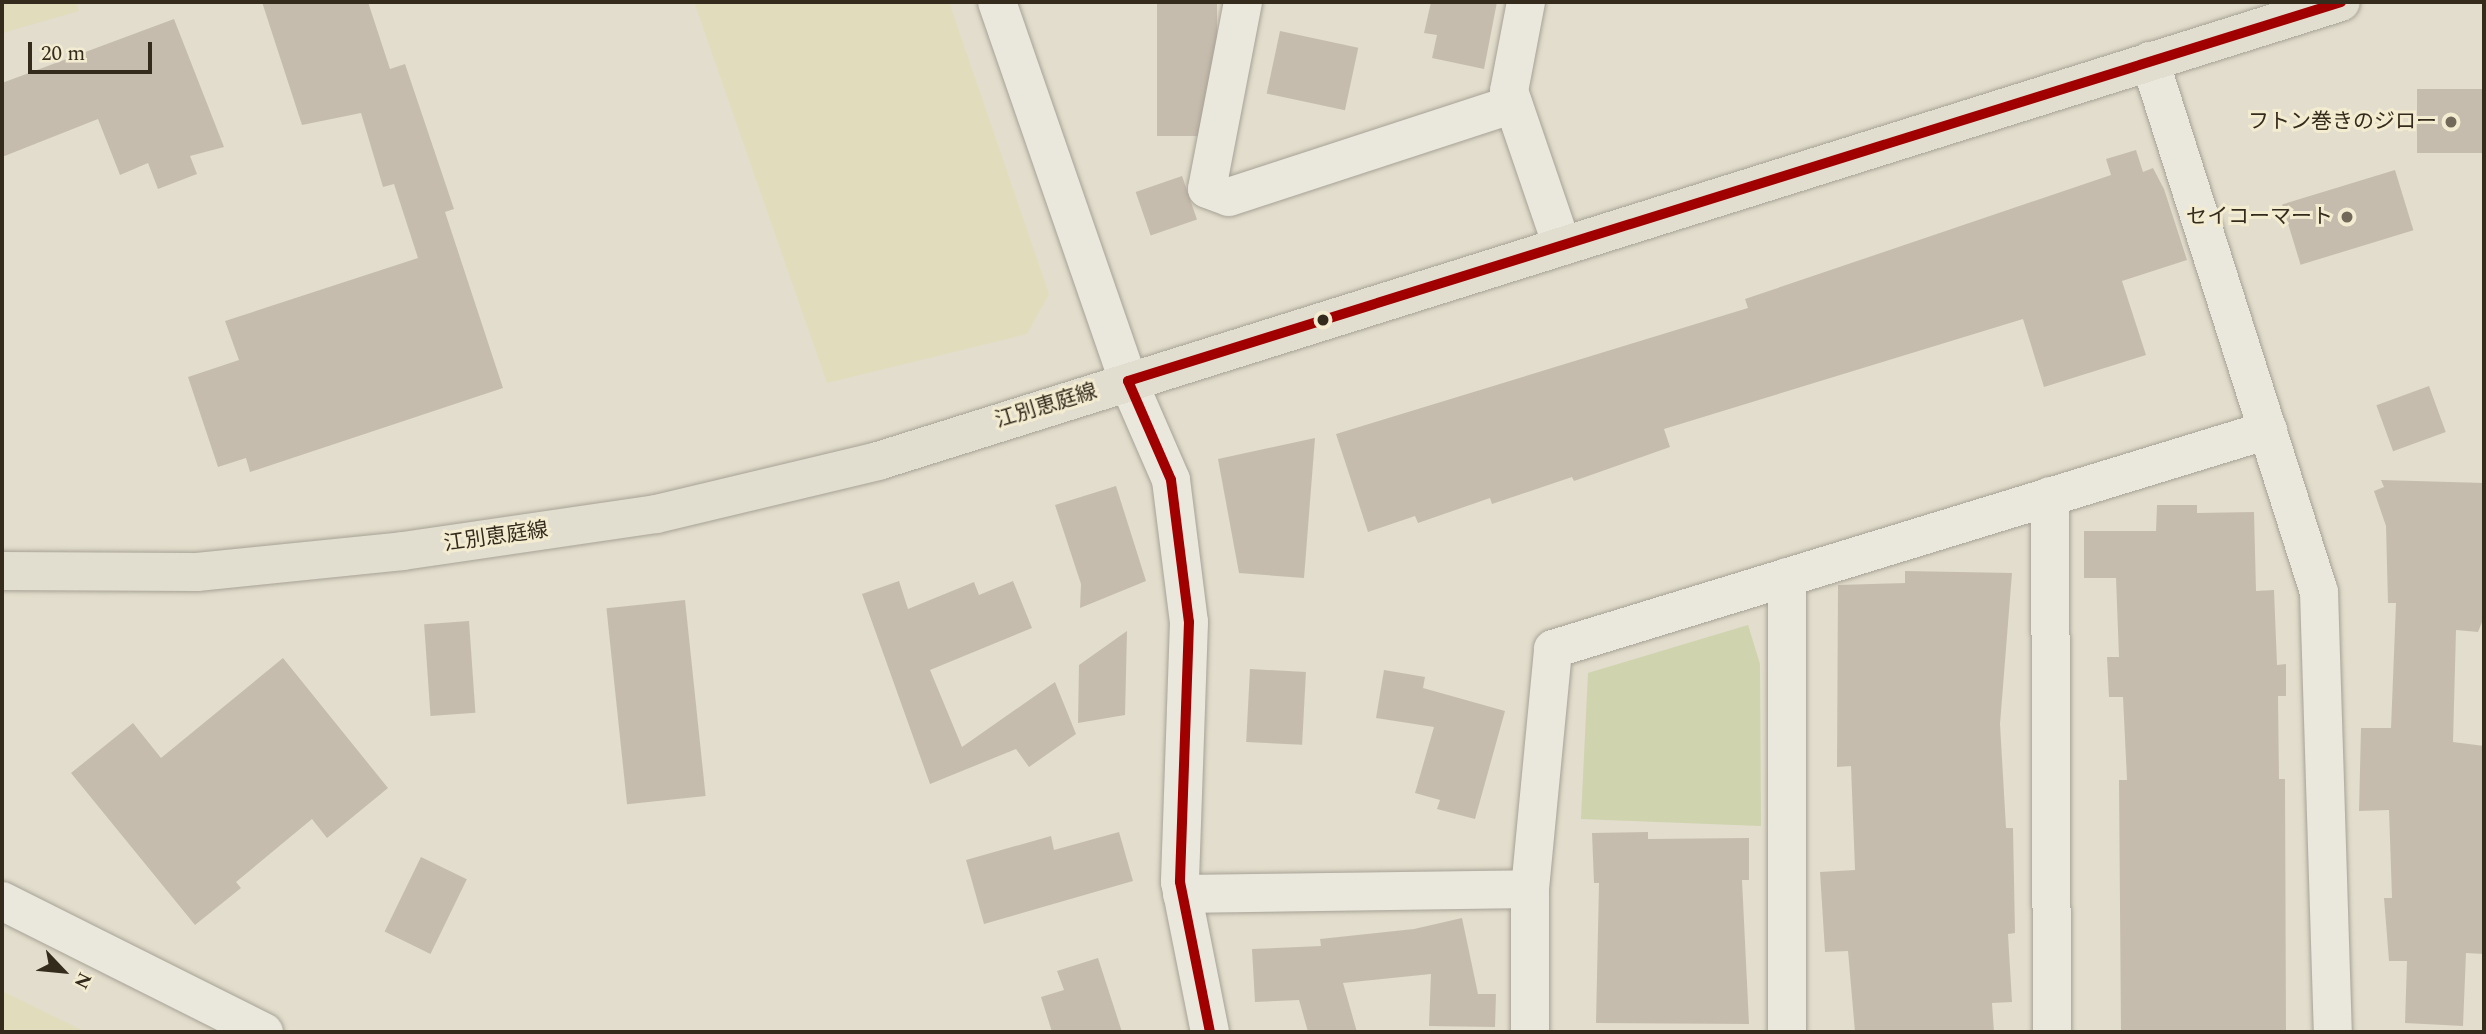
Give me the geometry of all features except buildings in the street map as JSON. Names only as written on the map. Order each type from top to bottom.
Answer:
[{"type":"main road","name":"江別恵庭線","points":[[2,571],[197,572],[403,551],[656,514],[878,461],[2341,2]]},
{"type":"street","points":[[997,2],[1128,381],[1171,480],[1189,622],[1182,894],[1210,1032]]},
{"type":"street","points":[[1243,2],[1207,189],[1229,197],[1513,104]]},
{"type":"street","points":[[1526,2],[1509,91],[1562,246]]},
{"type":"street","points":[[2150,61],[2319,592],[2333,1032]]},
{"type":"street","points":[[1530,1032],[1530,889],[1553,649],[2268,430]]},
{"type":"street","points":[[2050,496],[2052,1032]]},
{"type":"street","points":[[1787,577],[1787,1032]]},
{"type":"street","points":[[1182,894],[1530,889]]},
{"type":"street","points":[[2,901],[264,1032]]},
{"type":"shaded area","points":[[2,2],[76,2],[79,11],[2,33]]},
{"type":"shaded area","points":[[694,2],[949,2],[1049,294],[1027,334],[827,383]]},
{"type":"shaded area","points":[[2,991],[86,1032],[2,1032]]},
{"type":"green space","points":[[1748,625],[1760,664],[1761,826],[1581,819],[1588,673]]},
{"type":"transit line","points":[[1128,381],[2341,2]]},
{"type":"transit line","points":[[1128,381],[1171,480],[1189,622],[1180,882],[1210,1032]]},
{"type":"place","name":"フトン巻きのジロー","points":[[2451,122]]},
{"type":"place","name":"セイコーマート","points":[[2347,217]]}]
